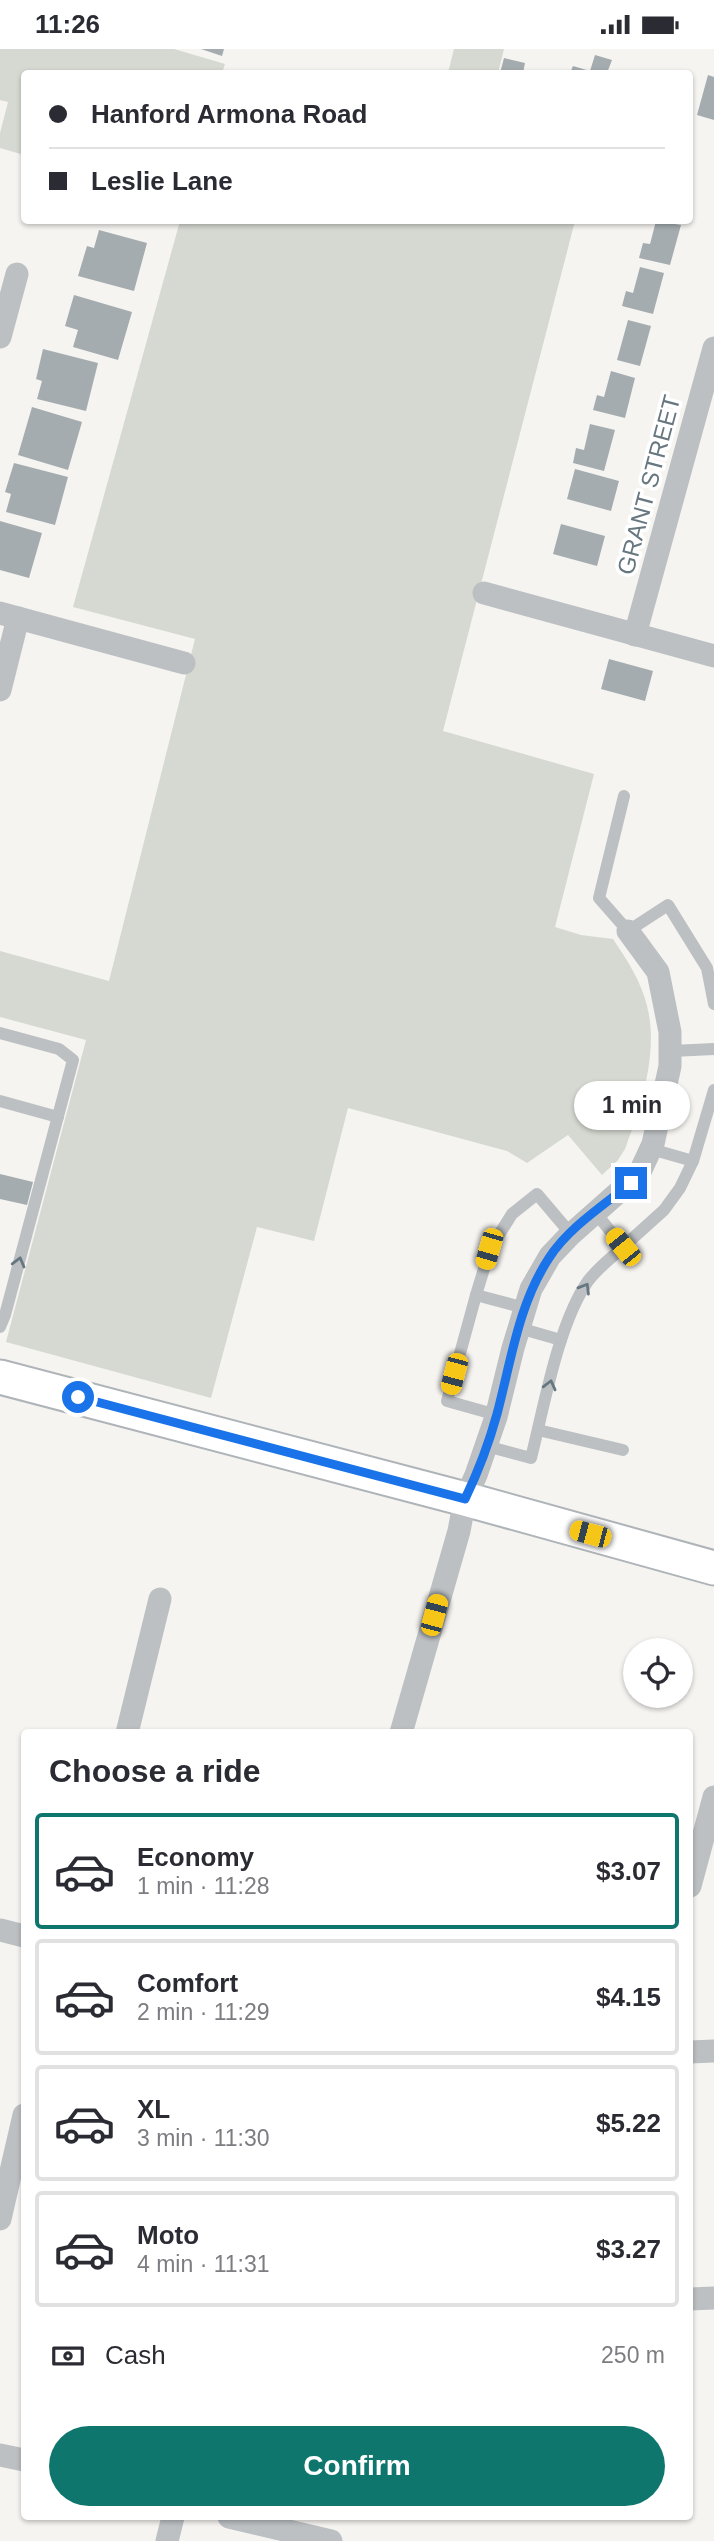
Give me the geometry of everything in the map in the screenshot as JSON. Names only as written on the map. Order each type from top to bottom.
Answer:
[{"type":"main road","points":[[0,1377],[465,1499],[714,1568]]},
{"type":"street","points":[[0,337],[17,274]]},
{"type":"street","name":"GRANT STREET","points":[[635,635],[714,348]]},
{"type":"street","points":[[484,593],[714,656]]},
{"type":"street","points":[[0,690],[9,616],[184,663]]},
{"type":"street","points":[[402,1729],[459,1531],[465,1499],[497,1415],[531,1289],[550,1256],[639,1174],[651,1149],[672,1051],[658,972],[628,931]]},
{"type":"street","points":[[128,1729],[160,1599]]},
{"type":"street","points":[[693,1875],[714,1797]]},
{"type":"street","points":[[0,1930],[21,1935]]},
{"type":"street","points":[[693,2052],[714,2052]]},
{"type":"street","points":[[0,2219],[15,2195],[21,2142]]},
{"type":"street","points":[[693,2299],[714,2298]]},
{"type":"street","points":[[0,2455],[21,2459]]},
{"type":"street","points":[[166,2541],[172,2520]]},
{"type":"street","points":[[242,2520],[331,2541]]},
{"type":"lane","points":[[624,796],[599,898],[628,931],[668,905],[707,968],[714,1004]]},
{"type":"lane","points":[[0,1033],[59,1049],[73,1060],[0,1327]]},
{"type":"lane","points":[[672,1051],[714,1049]]},
{"type":"lane","points":[[486,1446],[531,1458],[561,1340],[587,1283],[607,1261],[664,1210],[680,1188],[692,1161],[714,1090]]},
{"type":"lane","points":[[0,1101],[58,1117]]},
{"type":"lane","points":[[651,1149],[692,1161]]},
{"type":"lane","points":[[497,1415],[447,1401],[489,1249],[512,1214],[537,1194],[571,1234]]},
{"type":"lane","points":[[595,1212],[623,1247]]},
{"type":"lane","points":[[476,1295],[561,1340]]},
{"type":"lane","points":[[538,1430],[623,1450]]},
{"type":"shaded area","points":[[0,49],[174,49],[225,64],[223,70],[21,70],[21,154],[0,148],[0,133],[8,102],[0,100]]},
{"type":"shaded area","points":[[454,49],[504,49],[499,70],[449,70]]},
{"type":"shaded area","points":[[179,224],[574,224],[443,731],[594,774],[555,927],[581,935],[613,939],[641,988],[647,1006],[651,1042],[647,1079],[637,1115],[625,1149],[602,1175],[568,1135],[527,1163],[507,1151],[348,1108],[314,1241],[257,1227],[211,1398],[6,1342],[86,1040],[0,1017],[0,951],[109,981],[195,639],[73,607]]},
{"type":"building","points":[[201,49],[224,49],[222,56]]},
{"type":"building","points":[[595,55],[612,60],[608,70],[590,70]]},
{"type":"building","points":[[504,58],[525,63],[524,70],[501,70]]},
{"type":"building","points":[[573,66],[587,70],[571,70]]},
{"type":"building","points":[[708,75],[714,77],[714,120],[697,115]]},
{"type":"building","points":[[655,224],[681,225],[670,265],[639,258],[643,243],[650,244]]},
{"type":"building","points":[[99,230],[147,243],[134,291],[78,276],[87,246],[94,248]]},
{"type":"building","points":[[640,267],[664,273],[653,314],[622,306],[626,291],[633,293]]},
{"type":"building","points":[[74,295],[132,312],[118,360],[73,347],[78,330],[65,326]]},
{"type":"building","points":[[628,320],[651,326],[640,366],[617,360]]},
{"type":"building","points":[[43,349],[98,363],[86,411],[37,399],[42,381],[36,379]]},
{"type":"building","points":[[611,371],[635,378],[625,418],[593,410],[597,395],[604,397]]},
{"type":"building","points":[[32,407],[82,422],[68,470],[18,455]]},
{"type":"building","points":[[590,424],[615,430],[604,471],[573,463],[576,448],[584,450]]},
{"type":"building","points":[[14,463],[68,477],[55,525],[6,512],[11,494],[5,492]]},
{"type":"building","points":[[575,469],[619,481],[611,511],[567,499]]},
{"type":"building","points":[[0,521],[42,533],[29,578],[0,570]]},
{"type":"building","points":[[561,524],[605,536],[597,566],[553,554]]},
{"type":"building","points":[[609,659],[653,671],[645,701],[601,689]]},
{"type":"building","points":[[0,1174],[33,1182],[27,1205],[0,1199]]},
{"type":"route","points":[[78,1397],[465,1499],[477,1475],[496,1417],[531,1289],[550,1256],[598,1209],[631,1183]]}]
